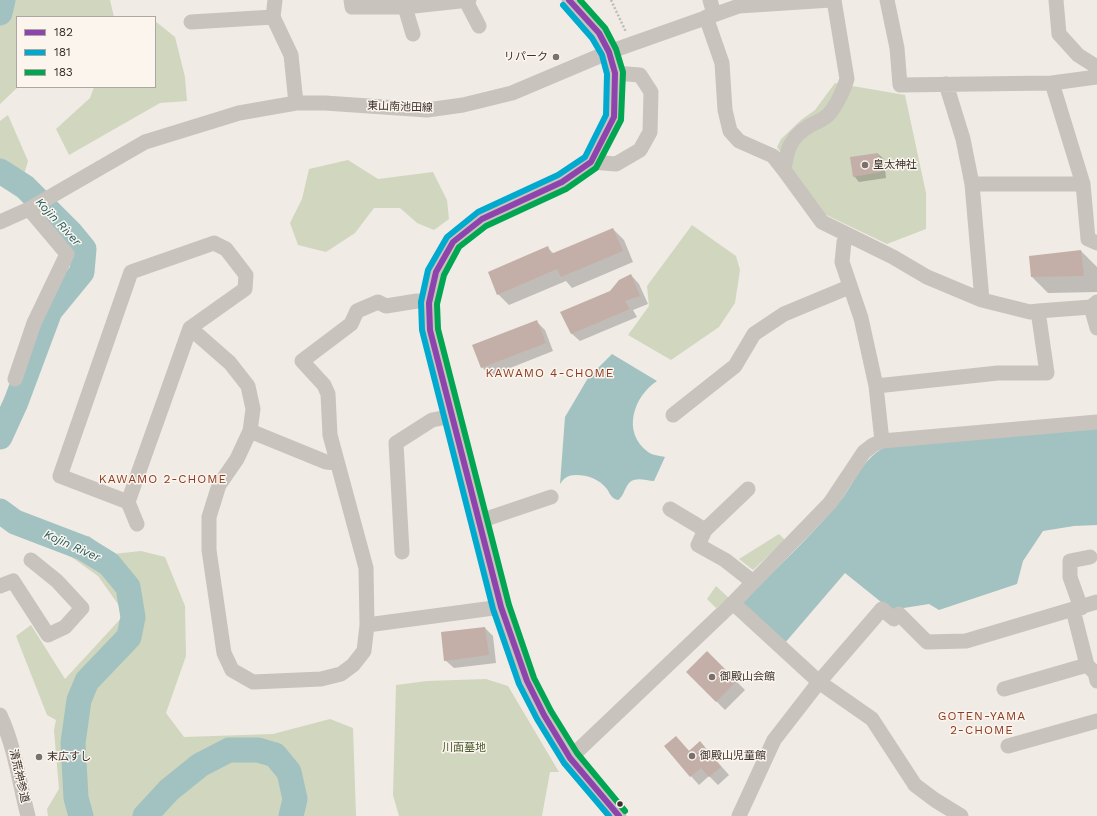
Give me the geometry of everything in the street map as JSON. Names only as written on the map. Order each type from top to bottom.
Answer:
[{"type":"street","points":[[275,0],[273,17],[291,55],[296,103]]},
{"type":"street","points":[[351,0],[352,7],[405,7],[467,1],[479,26]]},
{"type":"street","points":[[569,0],[599,33],[609,52],[615,73],[614,117],[591,162],[562,182],[482,219],[453,242],[436,272],[429,302],[430,330],[501,607],[527,681],[544,715],[570,758],[619,816]]},
{"type":"street","points":[[784,170],[786,151],[790,143],[798,134],[829,115],[844,91],[847,79],[833,0]]},
{"type":"street","name":"東山南池田線","points":[[0,222],[32,207],[145,142],[240,113],[296,103],[325,103],[427,110],[463,105],[512,93],[710,10],[739,6],[833,0]]},
{"type":"street","points":[[887,0],[897,48],[900,85],[1052,83],[1097,78]]},
{"type":"street","points":[[1056,0],[1059,34],[1078,55],[1097,67]]},
{"type":"street","points":[[405,7],[413,34]]},
{"type":"street","points":[[710,10],[722,63],[725,110],[730,131],[739,141],[773,156],[822,222],[849,237],[893,257],[927,277],[982,300],[1030,312],[1094,304],[1097,328]]},
{"type":"street","points":[[191,22],[273,17]]},
{"type":"street","points":[[591,162],[616,164],[640,150],[650,132],[651,92],[640,75],[615,73]]},
{"type":"street","points":[[1052,83],[1083,184],[1088,240],[1097,243]]},
{"type":"street","points":[[946,84],[963,139],[972,184],[982,300]]},
{"type":"street","points":[[972,184],[1083,184]]},
{"type":"street","points":[[15,379],[34,323],[67,254],[32,207]]},
{"type":"street","points":[[849,237],[844,242],[842,262],[849,287],[855,298],[861,318],[876,386],[882,441]]},
{"type":"street","points":[[128,502],[60,476],[131,272],[214,243],[226,249],[246,275],[245,289],[190,328],[128,502],[137,524]]},
{"type":"street","points":[[673,415],[735,366],[754,334],[784,314],[849,287]]},
{"type":"street","points":[[190,328],[230,363],[248,386],[253,409],[250,431],[237,459],[219,485],[209,517],[209,550],[224,653],[232,670],[253,682],[321,679],[341,674],[354,665],[364,651],[367,625],[366,568],[330,435],[328,394],[324,385],[302,361],[351,324],[357,311],[378,302],[386,306],[416,301],[429,302]]},
{"type":"street","points":[[876,386],[998,373],[1047,373],[1038,311]]},
{"type":"street","points":[[402,552],[396,443],[432,420],[453,416]]},
{"type":"street","points":[[570,758],[733,603],[830,503],[864,452],[873,445],[882,441],[1097,422]]},
{"type":"street","points":[[250,431],[326,462],[337,463]]},
{"type":"street","points":[[748,489],[704,530],[698,545],[725,560],[753,582]]},
{"type":"street","points":[[480,521],[551,497]]},
{"type":"street","points":[[670,509],[704,530]]},
{"type":"street","points":[[1090,556],[1070,561],[1070,577],[1087,665],[1095,673],[1097,681]]},
{"type":"street","points":[[0,586],[13,581],[48,635],[65,627],[82,608],[57,581],[31,560]]},
{"type":"street","points":[[738,816],[774,740],[819,682],[882,608],[894,619],[899,614],[927,642],[966,641],[1097,602]]},
{"type":"street","points":[[733,603],[819,682],[872,719],[915,785],[935,800],[961,816]]},
{"type":"street","points":[[367,625],[501,607]]},
{"type":"street","points":[[1004,689],[1087,665]]},
{"type":"street","name":"清荒神参道","points":[[0,715],[14,751],[20,787],[28,816]]},
{"type":"street","points":[[1008,746],[1097,721]]},
{"type":"path","points":[[611,0],[631,44]]},
{"type":"green space","points":[[0,0],[110,0],[114,16],[16,16],[17,88],[0,104]]},
{"type":"green space","points":[[156,22],[175,37],[185,77],[187,101],[160,103],[69,155],[56,129],[90,98],[94,88],[156,88]]},
{"type":"green space","points":[[835,83],[905,95],[926,193],[926,229],[887,244],[820,212],[777,147],[781,139],[801,120],[815,110]]},
{"type":"green space","points":[[8,115],[28,161],[22,181],[0,178],[0,121]]},
{"type":"green space","points":[[348,160],[378,179],[433,172],[447,200],[449,219],[434,230],[417,223],[400,208],[374,208],[355,233],[326,252],[298,245],[290,223],[302,199],[309,169]]},
{"type":"green space","points":[[692,225],[736,256],[740,270],[735,303],[719,327],[671,360],[628,335],[649,306],[647,286]]},
{"type":"green space","points":[[779,534],[785,540],[753,570],[739,559]]},
{"type":"green space","points":[[89,536],[113,554],[141,551],[165,557],[185,606],[186,656],[166,713],[184,737],[273,734],[330,719],[353,728],[356,816],[48,816],[47,809],[59,789],[54,730],[56,720],[47,715],[16,636],[31,625],[65,679],[125,614],[98,576],[70,556],[76,538]]},
{"type":"green space","points":[[716,586],[729,598],[716,608],[707,599]]},
{"type":"green space","name":"川面墓地","points":[[486,679],[508,686],[559,772],[550,772],[542,816],[399,816],[393,795],[396,685],[427,681]]},
{"type":"water","points":[[612,354],[657,381],[642,396],[637,405],[633,425],[635,435],[640,444],[648,452],[665,457],[654,481],[639,479],[631,481],[618,500],[613,497],[597,480],[589,477],[580,475],[568,476],[560,484],[565,417],[588,378]]},
{"type":"water","points":[[1097,427],[1097,525],[1074,526],[1043,531],[1023,561],[1017,584],[939,610],[929,604],[891,610],[845,573],[784,644],[741,603],[814,531],[843,498],[858,473],[870,458],[885,447]]},
{"type":"building","points":[[878,153],[881,172],[853,177],[850,157]]},
{"type":"building","points":[[613,228],[623,251],[561,277],[557,269],[497,295],[488,272],[548,246],[551,254]]},
{"type":"building","points":[[1081,250],[1084,276],[1031,277],[1029,256]]},
{"type":"building","points":[[631,274],[640,296],[625,301],[630,309],[571,334],[560,312],[610,291],[619,280]]},
{"type":"building","points":[[537,320],[546,343],[481,368],[472,345]]},
{"type":"building","points":[[485,627],[489,655],[444,661],[441,632]]},
{"type":"building","name":"御殿山会館","points":[[707,651],[737,681],[716,702],[686,672]]},
{"type":"building","points":[[676,736],[689,751],[700,741],[721,767],[709,777],[701,768],[690,777],[664,746]]},
{"type":"waterway","name":"Kojin River","points":[[0,13],[3,0]]},
{"type":"waterway","name":"Kojin River","points":[[0,171],[25,187],[70,232],[84,249],[82,272],[50,311],[16,402],[0,437]]},
{"type":"waterway","name":"Kojin River","points":[[0,511],[15,522],[83,548],[109,564],[128,587],[133,617],[129,637],[87,681],[79,700],[73,743],[76,798],[81,816]]},
{"type":"waterway","name":"Kojin River","points":[[145,816],[169,790],[200,765],[229,750],[258,750],[275,755],[289,772],[295,799],[291,816]]},
{"type":"transit line","name":"182","points":[[569,0],[599,33],[609,52],[615,73],[614,117],[591,162],[562,182],[482,219],[453,242],[436,272],[429,303],[430,330],[501,607],[527,681],[544,715],[570,758],[619,816]]},
{"type":"transit line","name":"183","points":[[580,0],[605,28],[616,49],[623,72],[621,120],[596,168],[566,189],[486,226],[459,247],[444,275],[437,304],[438,329],[509,605],[534,678],[551,711],[577,753],[625,811]]},
{"type":"transit line","name":"181","points":[[563,5],[592,38],[602,55],[607,74],[606,115],[585,157],[558,175],[478,212],[447,237],[428,270],[421,302],[422,330],[493,609],[519,684],[537,719],[564,763],[609,816]]},
{"type":"place","name":"リパーク","points":[[556,57]]},
{"type":"place","name":"皇太神社","points":[[865,165]]},
{"type":"place","name":"御殿山会館","points":[[712,677]]},
{"type":"place","name":"御殿山児童館","points":[[692,756]]},
{"type":"place","name":"末広すし","points":[[39,757]]},
{"type":"district","name":"KAWAMO 4-CHOME","points":[[550,373]]},
{"type":"district","name":"KAWAMO 2-CHOME","points":[[163,479]]},
{"type":"district","name":"GOTEN-YAMA 2-CHOME","points":[[982,723]]}]
